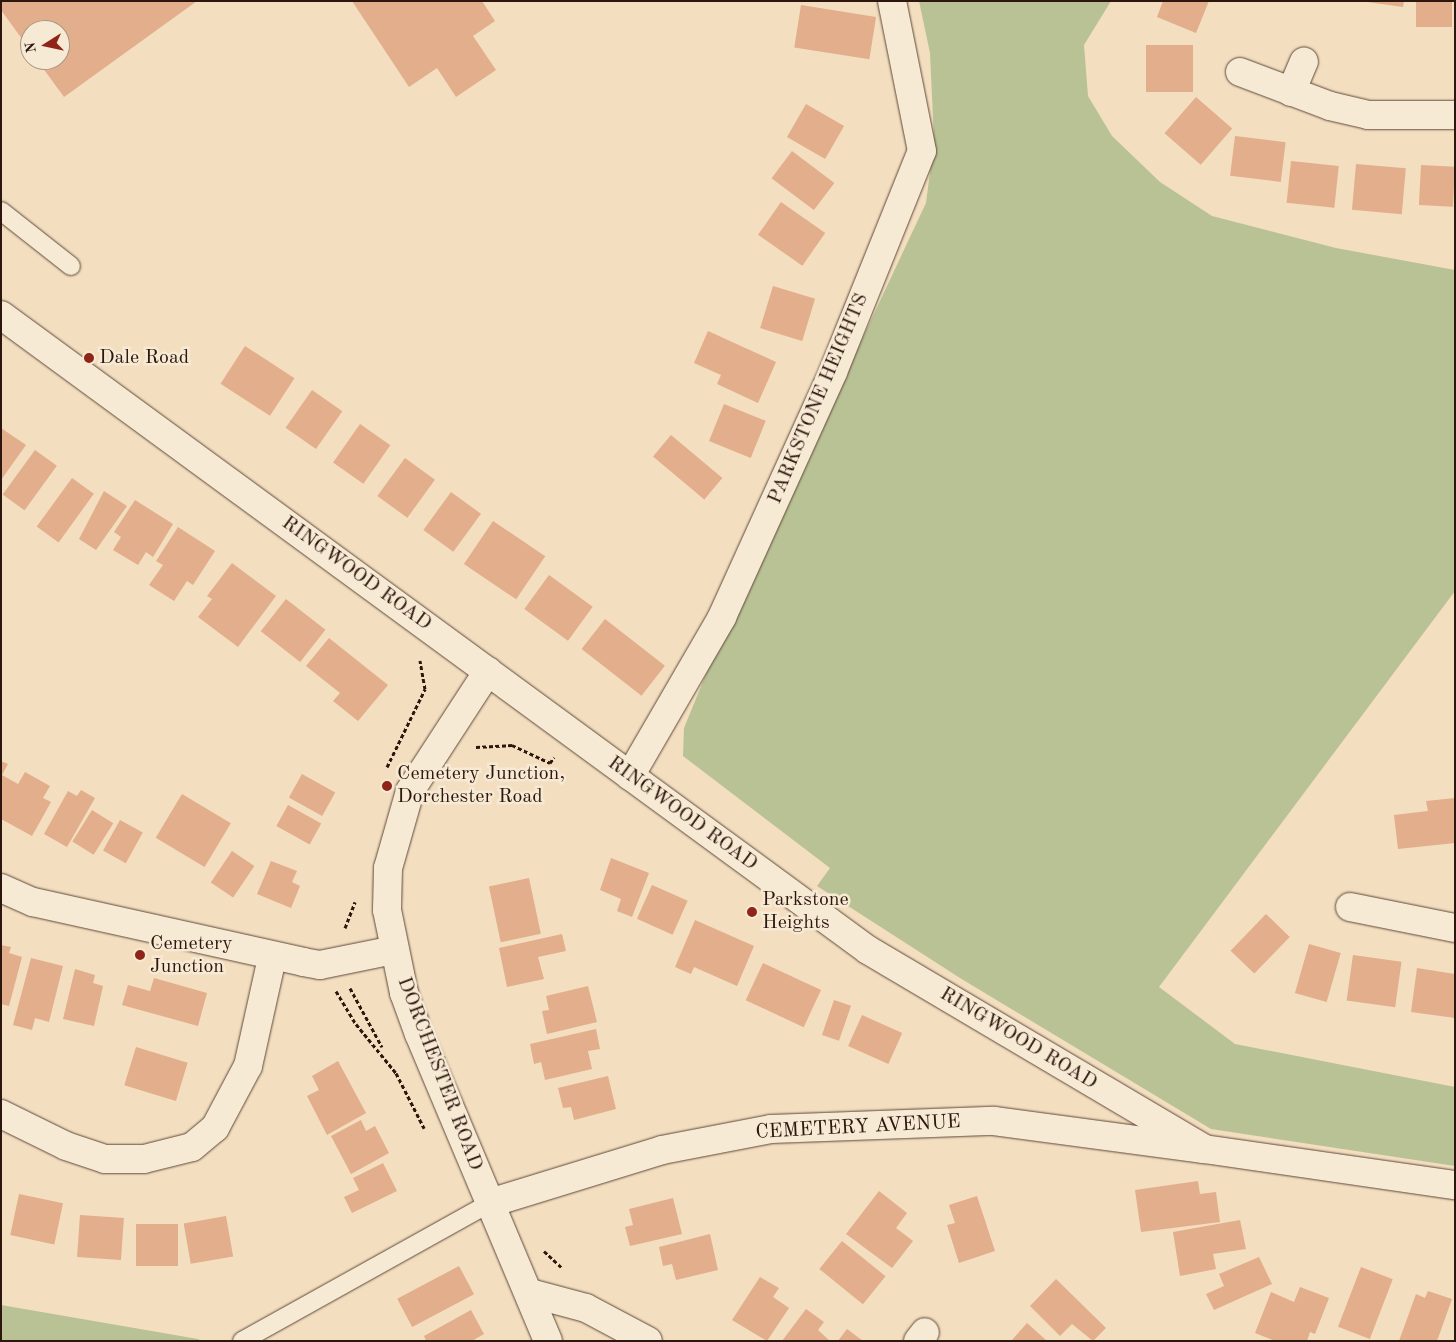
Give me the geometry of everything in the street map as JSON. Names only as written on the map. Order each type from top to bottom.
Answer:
[{"type":"street","name":"PARKSTONE HEIGHTS","points":[[630,776],[722,617],[833,372],[922,151],[892,1]]},
{"type":"street","points":[[1291,92],[1304,62]]},
{"type":"street","points":[[1240,72],[1291,92],[1368,115],[1455,115]]},
{"type":"street","name":"RINGWOOD ROAD","points":[[1,315],[868,950],[1204,1149],[1455,1185]]},
{"type":"street","name":"DORCHESTER ROAD","points":[[488,671],[410,791],[388,868],[387,910],[394,950],[419,1034],[530,1293],[548,1341]]},
{"type":"street","points":[[1,888],[34,902],[272,958],[320,965],[394,950]]},
{"type":"street","points":[[1350,907],[1455,928]]},
{"type":"street","points":[[1,1114],[66,1146],[105,1159],[144,1159],[192,1147],[215,1128],[248,1066],[272,958]]},
{"type":"street","name":"CEMETERY AVENUE","points":[[490,1203],[662,1150],[771,1129],[994,1121],[1204,1149]]},
{"type":"street","points":[[530,1293],[586,1308],[648,1341]]},
{"type":"lane","points":[[1,211],[71,266]]},
{"type":"lane","points":[[242,1341],[490,1203]]},
{"type":"path","points":[[386,772],[425,688],[419,654]]},
{"type":"path","points":[[470,751],[477,745],[512,745],[550,763],[571,732]]},
{"type":"path","points":[[342,931],[349,925],[356,898]]},
{"type":"path","points":[[341,960],[348,984],[382,1047]]},
{"type":"path","points":[[303,962],[332,984],[356,1024],[379,1048],[396,1073],[428,1138]]},
{"type":"green space","points":[[919,1],[1111,1],[1084,45],[1088,96],[1112,136],[1160,182],[1212,216],[1336,248],[1455,270],[1455,591],[1159,987],[1235,1044],[1455,1087],[1455,1166],[1211,1129],[960,978],[817,886],[830,868],[683,756],[684,728],[715,652],[926,203],[934,140],[930,53]]},
{"type":"green space","points":[[1,1305],[198,1339],[201,1341],[1,1341]]},
{"type":"building","points":[[1,1],[197,1],[64,97],[44,70],[70,70],[70,20],[20,20],[20,36],[1,10]]},
{"type":"building","points":[[352,1],[482,1],[495,21],[473,36],[496,70],[456,97],[437,68],[409,87]]},
{"type":"building","points":[[1163,1],[1209,1],[1196,33],[1157,17]]},
{"type":"building","points":[[1360,1],[1404,1],[1403,7]]},
{"type":"building","points":[[1416,1],[1452,1],[1452,27],[1416,27]]},
{"type":"building","points":[[801,5],[876,17],[869,59],[794,47]]},
{"type":"building","points":[[1146,45],[1193,45],[1193,92],[1146,92]]},
{"type":"building","points":[[1196,97],[1232,128],[1201,165],[1165,133]]},
{"type":"building","points":[[806,104],[844,126],[825,159],[787,137]]},
{"type":"building","points":[[1235,136],[1286,142],[1281,182],[1230,176]]},
{"type":"building","points":[[792,151],[834,183],[814,210],[772,178]]},
{"type":"building","points":[[1291,161],[1339,166],[1334,208],[1287,203]]},
{"type":"building","points":[[1356,164],[1406,168],[1402,214],[1352,210]]},
{"type":"building","points":[[1421,165],[1455,167],[1453,207],[1419,205]]},
{"type":"building","points":[[781,202],[825,233],[802,266],[758,235]]},
{"type":"building","points":[[773,286],[815,299],[802,341],[760,328]]},
{"type":"building","points":[[708,331],[776,362],[758,403],[717,384],[721,375],[694,363]]},
{"type":"building","points":[[245,346],[294,378],[270,416],[220,384]]},
{"type":"building","points":[[312,390],[342,411],[316,449],[286,428]]},
{"type":"building","points":[[724,404],[766,421],[751,458],[709,441]]},
{"type":"building","points":[[360,424],[390,445],[363,484],[333,463]]},
{"type":"building","points":[[1,428],[26,445],[1,480]]},
{"type":"building","points":[[671,435],[722,478],[704,500],[653,456]]},
{"type":"building","points":[[35,450],[57,466],[25,510],[3,494]]},
{"type":"building","points":[[405,458],[435,480],[407,518],[377,496]]},
{"type":"building","points":[[72,478],[94,494],[59,542],[37,527]]},
{"type":"building","points":[[104,491],[127,506],[96,550],[79,539]]},
{"type":"building","points":[[451,492],[481,514],[453,552],[423,530]]},
{"type":"building","points":[[135,500],[173,524],[153,557],[146,552],[138,565],[113,550],[121,537],[114,532]]},
{"type":"building","points":[[493,521],[545,556],[516,599],[464,564]]},
{"type":"building","points":[[178,527],[215,551],[193,585],[187,581],[174,601],[149,585],[163,565],[156,561]]},
{"type":"building","points":[[232,563],[276,596],[238,647],[198,617],[212,599],[207,596]]},
{"type":"building","points":[[549,575],[593,607],[568,641],[524,609]]},
{"type":"building","points":[[286,599],[325,630],[300,662],[261,631]]},
{"type":"building","points":[[605,619],[665,666],[641,696],[582,649]]},
{"type":"building","points":[[329,638],[388,685],[358,721],[333,701],[340,693],[306,666]]},
{"type":"building","points":[[1,761],[8,764],[2,775],[18,784],[25,772],[50,786],[43,798],[51,802],[32,836],[1,819]]},
{"type":"building","points":[[302,774],[335,792],[322,816],[289,798]]},
{"type":"building","points":[[81,790],[95,798],[67,847],[44,834],[68,791],[77,796]]},
{"type":"building","points":[[182,794],[231,823],[205,867],[156,838]]},
{"type":"building","points":[[1455,798],[1455,843],[1398,849],[1394,815],[1428,811],[1426,801]]},
{"type":"building","points":[[288,805],[321,823],[310,844],[276,826]]},
{"type":"building","points":[[92,810],[113,823],[94,855],[72,841]]},
{"type":"building","points":[[120,820],[143,833],[126,863],[103,851]]},
{"type":"building","points":[[232,851],[254,866],[233,898],[211,883]]},
{"type":"building","points":[[611,858],[649,873],[632,917],[617,911],[621,899],[600,890]]},
{"type":"building","points":[[271,861],[297,871],[292,882],[300,886],[291,908],[257,894]]},
{"type":"building","points":[[529,878],[541,934],[501,942],[489,887]]},
{"type":"building","points":[[652,885],[688,901],[673,935],[637,919]]},
{"type":"building","points":[[1266,914],[1290,937],[1254,974],[1231,951]]},
{"type":"building","points":[[695,920],[754,946],[737,986],[694,967],[691,974],[675,967]]},
{"type":"building","points":[[562,934],[566,951],[538,957],[544,979],[507,987],[499,948]]},
{"type":"building","points":[[1309,944],[1341,953],[1327,1002],[1295,993]]},
{"type":"building","points":[[1,945],[11,947],[9,953],[22,957],[9,1006],[1,1004]]},
{"type":"building","points":[[1353,955],[1402,962],[1395,1007],[1347,1001]]},
{"type":"building","points":[[31,958],[63,966],[49,1022],[35,1018],[32,1030],[13,1025]]},
{"type":"building","points":[[763,963],[821,990],[804,1027],[746,1000]]},
{"type":"building","points":[[1417,968],[1455,974],[1455,1018],[1411,1012]]},
{"type":"building","points":[[75,969],[95,975],[93,983],[103,986],[94,1026],[63,1019]]},
{"type":"building","points":[[154,978],[207,993],[198,1026],[122,1005],[128,985],[150,991]]},
{"type":"building","points":[[588,986],[597,1022],[547,1034],[542,1011],[549,1010],[546,996]]},
{"type":"building","points":[[834,1000],[851,1006],[839,1041],[822,1035]]},
{"type":"building","points":[[862,1015],[902,1033],[888,1064],[848,1046]]},
{"type":"building","points":[[596,1029],[600,1049],[588,1051],[592,1069],[545,1080],[541,1062],[534,1064],[530,1044]]},
{"type":"building","points":[[136,1047],[188,1063],[176,1101],[124,1085]]},
{"type":"building","points":[[338,1061],[366,1113],[327,1135],[307,1096],[319,1090],[312,1076]]},
{"type":"building","points":[[608,1076],[616,1109],[574,1120],[571,1107],[563,1108],[558,1088]]},
{"type":"building","points":[[361,1120],[366,1131],[375,1126],[389,1153],[351,1174],[331,1136]]},
{"type":"building","points":[[383,1163],[397,1191],[352,1213],[344,1197],[359,1190],[353,1178]]},
{"type":"building","points":[[1198,1181],[1200,1194],[1216,1192],[1220,1222],[1141,1232],[1135,1190]]},
{"type":"building","points":[[879,1191],[907,1213],[896,1228],[913,1241],[892,1268],[846,1234]]},
{"type":"building","points":[[19,1194],[63,1203],[54,1244],[10,1235]]},
{"type":"building","points":[[977,1196],[995,1251],[959,1263],[947,1225],[955,1223],[949,1205]]},
{"type":"building","points":[[673,1198],[682,1234],[630,1246],[625,1227],[633,1225],[629,1209]]},
{"type":"building","points":[[80,1215],[124,1218],[121,1260],[77,1257]]},
{"type":"building","points":[[226,1216],[233,1256],[191,1264],[184,1223]]},
{"type":"building","points":[[1240,1220],[1246,1249],[1213,1254],[1216,1269],[1180,1276],[1173,1232]]},
{"type":"building","points":[[136,1224],[178,1224],[178,1266],[136,1266]]},
{"type":"building","points":[[710,1234],[718,1270],[676,1280],[672,1264],[663,1266],[659,1247]]},
{"type":"building","points":[[842,1241],[886,1276],[863,1304],[819,1269]]},
{"type":"building","points":[[1259,1257],[1272,1284],[1214,1310],[1206,1294],[1224,1286],[1219,1274]]},
{"type":"building","points":[[459,1266],[474,1294],[412,1327],[397,1299]]},
{"type":"building","points":[[1361,1267],[1393,1279],[1370,1339],[1338,1327]]},
{"type":"building","points":[[760,1277],[779,1288],[773,1297],[789,1308],[767,1341],[732,1320]]},
{"type":"building","points":[[1056,1279],[1106,1328],[1093,1341],[1072,1324],[1060,1336],[1030,1306]]},
{"type":"building","points":[[1300,1287],[1329,1298],[1315,1334],[1310,1332],[1307,1341],[1275,1341],[1255,1333],[1271,1292],[1294,1302]]},
{"type":"building","points":[[1428,1291],[1452,1299],[1437,1341],[1399,1341],[1416,1294],[1425,1298]]},
{"type":"building","points":[[806,1309],[824,1322],[818,1330],[830,1341],[782,1341]]},
{"type":"building","points":[[471,1310],[484,1334],[472,1341],[426,1341],[424,1336]]},
{"type":"building","points":[[1027,1323],[1047,1341],[1011,1341]]},
{"type":"building","points":[[847,1329],[863,1341],[838,1341]]},
{"type":"place","name":"Dale Road","points":[[89,358]]},
{"type":"place","name":"Cemetery Junction, Dorchester Road","points":[[387,786]]},
{"type":"place","name":"Parkstone Heights","points":[[752,912]]},
{"type":"place","name":"Cemetery Junction","points":[[140,955]]}]
